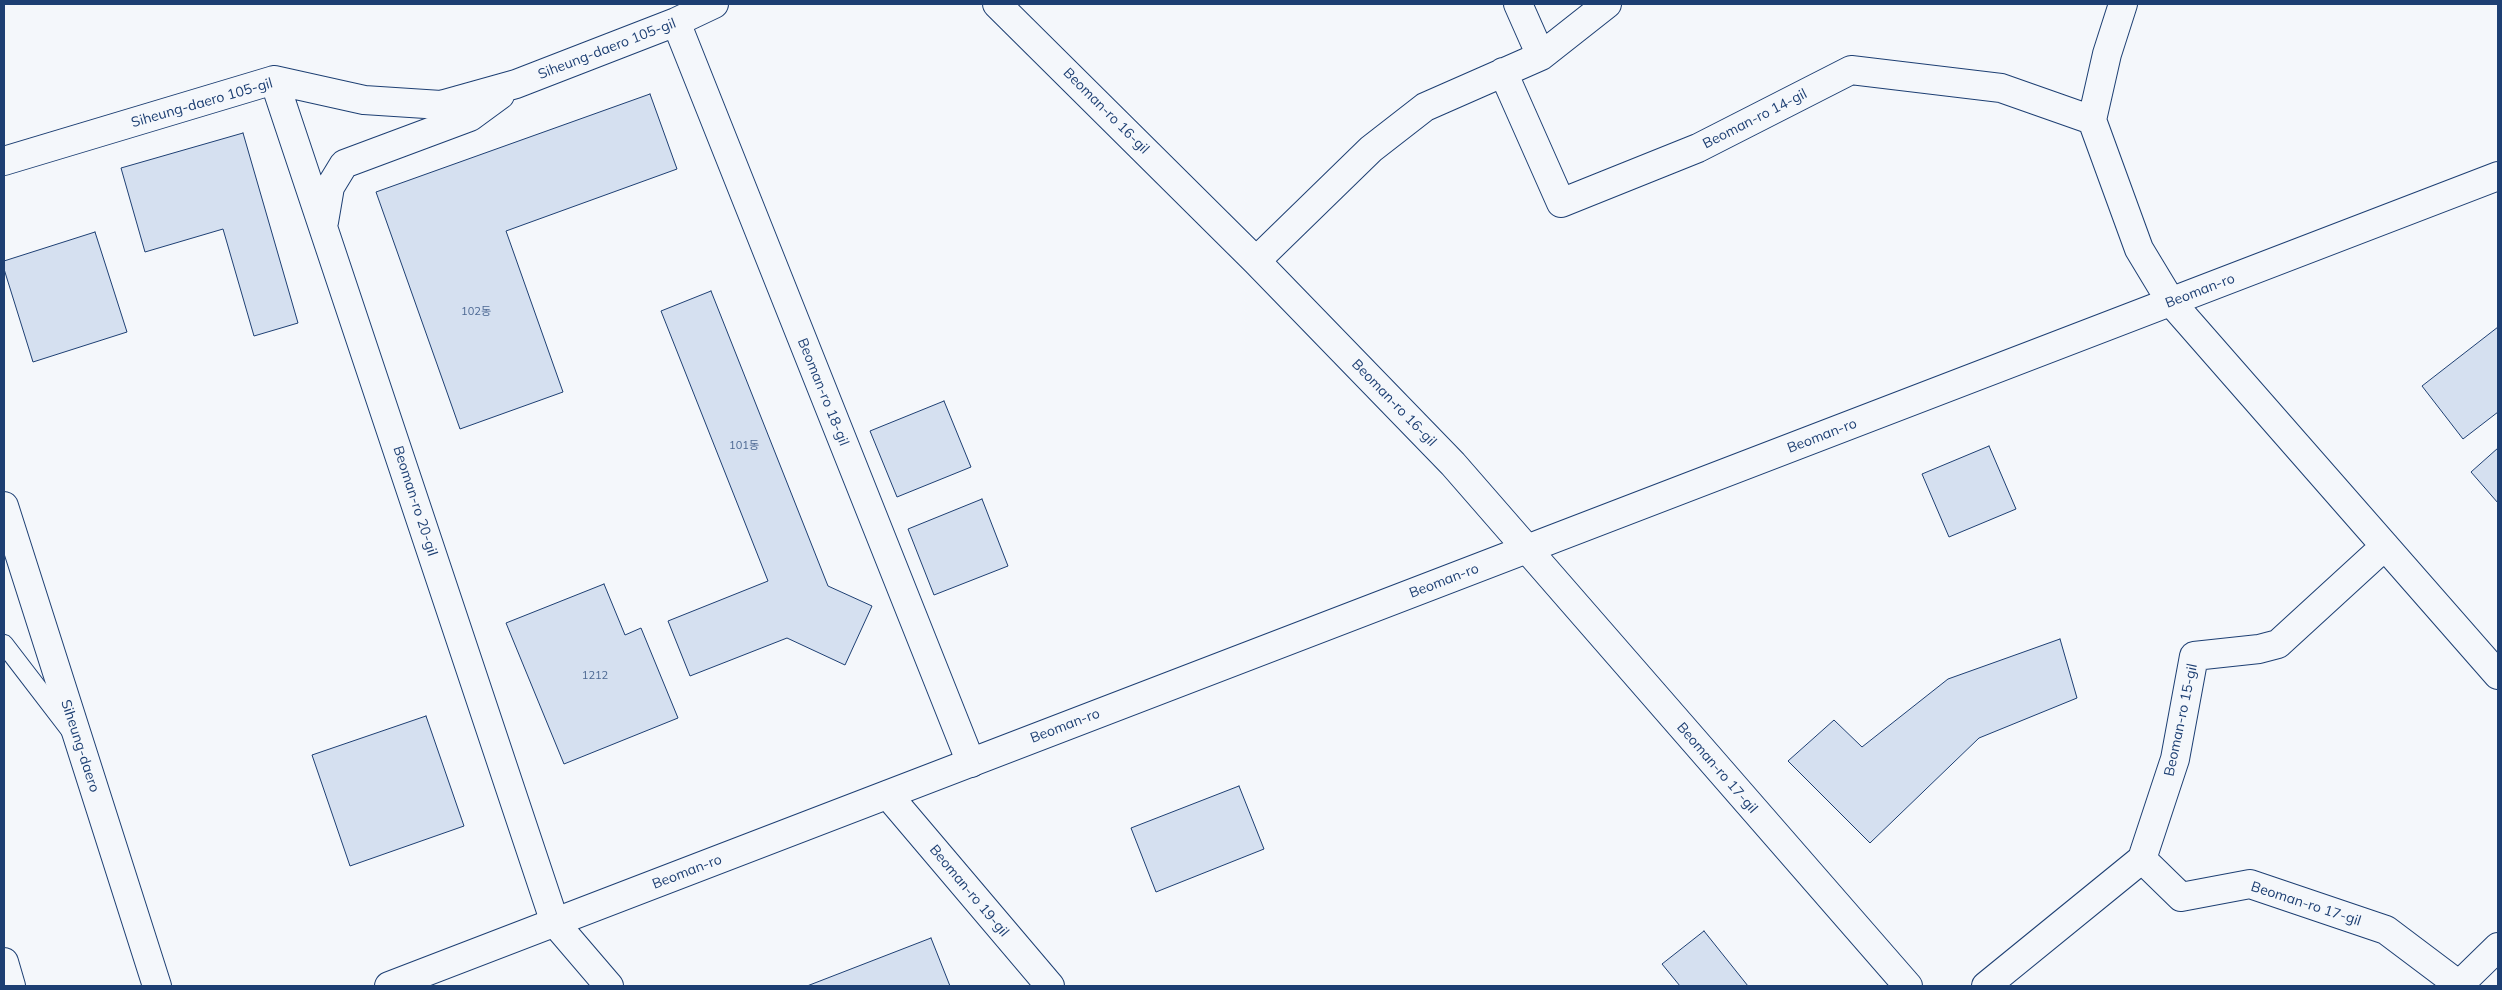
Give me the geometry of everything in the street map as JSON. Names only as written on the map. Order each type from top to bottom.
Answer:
[{"type":"street","name":"Siheung-daero 105-gil","points":[[4,161],[274,80],[364,100],[441,105],[516,84],[676,22],[714,4]]},
{"type":"street","name":"Beoman-ro 16-gil","points":[[998,4],[1256,261],[1453,464],[1526,550]]},
{"type":"street","points":[[1518,4],[1541,56]]},
{"type":"street","points":[[1256,261],[1371,149],[1425,106],[1541,56],[1607,4]]},
{"type":"street","points":[[2123,4],[2107,54],[2092,120],[2138,249],[2171,302],[2498,675]]},
{"type":"street","name":"Beoman-ro 18-gil","points":[[676,22],[970,763]]},
{"type":"street","name":"Beoman-ro 14-gil","points":[[1503,72],[1560,203],[1698,148],[1851,70],[2001,88],[2092,120]]},
{"type":"street","name":"Beoman-ro 20-gil","points":[[274,80],[555,923]]},
{"type":"street","points":[[323,226],[330,186],[344,164],[470,117],[516,84]]},
{"type":"street","name":"Beoman-ro","points":[[389,986],[2498,176]]},
{"type":"street","name":"Siheung-daero","points":[[4,506],[157,986]]},
{"type":"street","name":"Beoman-ro 15-gil","points":[[2142,859],[2175,759],[2194,656],[2259,649],[2278,644],[2385,546]]},
{"type":"street","name":"Beoman-ro 17-gil","points":[[1526,550],[1908,986]]},
{"type":"street","name":"Beoman-ro 19-gil","points":[[888,795],[1050,986]]},
{"type":"street","points":[[1986,986],[2142,859]]},
{"type":"street","name":"Beoman-ro 17-gil","points":[[2142,859],[2181,897],[2250,884],[2386,930],[2459,985],[2498,947]]},
{"type":"street","points":[[555,923],[609,986]]},
{"type":"street","points":[[4,962],[11,986]]},
{"type":"lane","points":[[4,644],[79,742]]},
{"type":"building","points":[[650,94],[677,169],[506,231],[563,392],[460,429],[376,192]]},
{"type":"building","points":[[243,133],[298,323],[254,336],[223,229],[145,252],[121,168]]},
{"type":"building","points":[[95,232],[127,332],[33,362],[4,269],[4,261]]},
{"type":"building","points":[[711,291],[828,586],[872,606],[845,665],[787,638],[690,676],[668,621],[768,581],[661,311]]},
{"type":"building","points":[[2498,327],[2498,412],[2463,439],[2422,386]]},
{"type":"building","points":[[944,401],[971,467],[897,497],[870,431]]},
{"type":"building","points":[[1989,446],[2016,509],[1949,537],[1922,474]]},
{"type":"building","points":[[2498,448],[2498,503],[2471,472]]},
{"type":"building","points":[[982,499],[1008,566],[934,595],[908,529]]},
{"type":"building","points":[[604,584],[625,635],[641,628],[678,718],[564,764],[506,623]]},
{"type":"building","points":[[2060,639],[2077,698],[1979,738],[1870,843],[1788,761],[1834,720],[1862,747],[1948,679]]},
{"type":"building","points":[[426,716],[464,826],[350,866],[312,755]]},
{"type":"building","points":[[1239,786],[1264,849],[1156,892],[1131,828]]},
{"type":"building","points":[[1704,931],[1748,986],[1680,986],[1662,964]]},
{"type":"building","points":[[931,938],[950,986],[807,986]]}]
